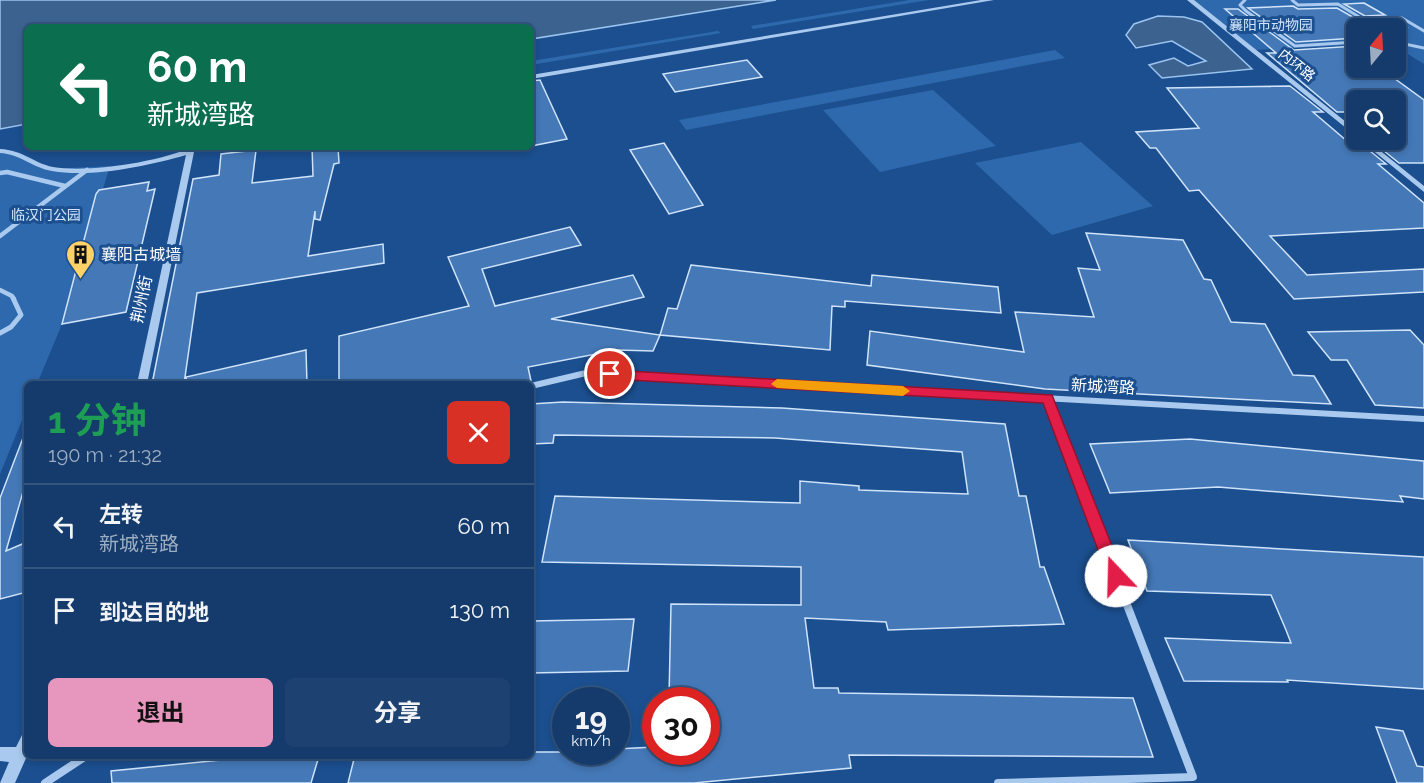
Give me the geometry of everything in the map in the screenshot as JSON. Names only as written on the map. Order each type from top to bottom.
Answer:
[{"type":"street","points":[[534,76],[991,0]]},
{"type":"street","name":"内环路","points":[[1190,0],[1346,126]]},
{"type":"street","points":[[0,151],[27,156],[50,169],[88,169],[144,162],[190,150]]},
{"type":"street","name":"荆州街","points":[[143,381],[194,150]]},
{"type":"street","points":[[1375,150],[1424,190]]},
{"type":"street","points":[[0,236],[88,169]]},
{"type":"street","points":[[0,173],[7,172],[65,186]]},
{"type":"street","points":[[0,290],[12,296],[21,315],[11,327],[0,333]]},
{"type":"street","name":"新城湾路","points":[[534,385],[586,373],[1424,419]]},
{"type":"street","points":[[998,783],[1194,780],[1048,398]]},
{"type":"street","points":[[0,754],[24,754]]},
{"type":"street","points":[[7,783],[24,754]]},
{"type":"street","points":[[45,783],[81,759]]},
{"type":"lane","points":[[1245,0],[1240,4],[1246,11],[1295,46],[1346,43]]},
{"type":"lane","points":[[1292,0],[1298,5],[1338,4],[1364,20],[1402,18],[1424,31]]},
{"type":"lane","points":[[1406,44],[1424,48]]},
{"type":"green space","points":[[909,0],[929,0],[753,29],[751,26]]},
{"type":"green space","name":"襄阳市动物园","points":[[1190,0],[1424,0],[1424,64],[1406,53],[1406,18],[1346,18],[1346,45],[1253,50]]},
{"type":"green space","points":[[718,31],[721,33],[534,64],[534,61]]},
{"type":"green space","points":[[1055,50],[1065,58],[686,130],[679,120]]},
{"type":"green space","points":[[933,90],[996,146],[880,172],[823,110]]},
{"type":"green space","points":[[1081,142],[1153,206],[1052,235],[975,163]]},
{"type":"green space","name":"临汉门公园","points":[[0,151],[27,156],[50,169],[110,166],[60,329],[38,381],[24,381],[24,415],[0,474]]},
{"type":"shaded area","points":[[0,0],[776,0],[534,39],[534,24],[24,24],[24,125],[0,129]]},
{"type":"shaded area","points":[[1158,16],[1184,17],[1202,22],[1252,69],[1162,78],[1149,65],[1174,58],[1188,66],[1206,61],[1172,41],[1136,48],[1126,35],[1134,24]]},
{"type":"building","points":[[1364,3],[1385,15],[1365,16],[1344,4]]},
{"type":"building","points":[[1293,6],[1298,9],[1337,8],[1354,18],[1346,18],[1346,39],[1296,42],[1248,8]]},
{"type":"building","points":[[1225,9],[1238,9],[1294,50],[1346,47],[1346,78],[1394,78],[1424,100],[1424,163],[1399,163],[1383,150],[1406,150],[1406,90],[1346,90],[1346,112],[1337,112],[1267,53],[1276,53]]},
{"type":"building","points":[[747,60],[762,77],[675,92],[663,74]]},
{"type":"building","points":[[540,80],[567,139],[534,145],[534,81]]},
{"type":"building","points":[[1290,86],[1323,112],[1313,112],[1346,140],[1346,150],[1369,150],[1386,164],[1378,164],[1424,203],[1424,228],[1270,236],[1307,275],[1424,269],[1424,292],[1294,299],[1199,190],[1189,191],[1156,148],[1150,148],[1136,132],[1199,128],[1167,88]]},
{"type":"building","points":[[664,143],[703,205],[669,214],[630,150]]},
{"type":"building","points":[[256,150],[252,183],[313,176],[312,150],[338,150],[339,163],[334,164],[320,220],[315,219],[315,211],[308,256],[383,244],[384,263],[197,293],[184,381],[153,381],[193,179],[219,175],[221,154]]},
{"type":"building","points":[[149,182],[147,191],[155,189],[126,312],[62,324],[96,194],[99,190]]},
{"type":"building","points":[[570,227],[581,245],[482,269],[495,306],[633,275],[644,297],[551,319],[660,335],[653,351],[617,350],[528,367],[531,381],[339,381],[339,336],[469,306],[448,257]]},
{"type":"building","points":[[1086,233],[1183,240],[1204,279],[1211,280],[1231,322],[1265,324],[1293,375],[1314,376],[1331,404],[1045,389],[867,365],[870,331],[1024,352],[1015,312],[1094,317],[1078,268],[1100,270]]},
{"type":"building","points":[[691,265],[871,286],[872,275],[998,287],[1001,313],[845,301],[845,307],[832,306],[830,350],[660,335],[668,308],[677,309]]},
{"type":"building","points":[[1410,330],[1424,345],[1424,408],[1375,405],[1347,360],[1331,360],[1308,332]]},
{"type":"building","points":[[306,350],[307,381],[187,381],[186,377]]},
{"type":"building","points":[[563,402],[782,408],[1005,424],[1019,496],[1026,496],[1040,567],[1044,567],[1064,624],[888,630],[886,622],[805,618],[814,688],[838,688],[839,693],[1133,698],[1153,757],[849,755],[851,768],[694,783],[348,783],[354,759],[534,759],[534,752],[552,752],[552,765],[630,765],[630,748],[642,748],[642,765],[720,765],[720,687],[669,687],[671,604],[801,605],[801,567],[542,562],[555,496],[800,503],[800,481],[859,486],[859,490],[968,494],[962,452],[775,438],[554,435],[553,443],[534,444],[534,404]]},
{"type":"building","points":[[24,435],[24,488],[6,551],[24,543],[24,593],[0,599],[0,498]]},
{"type":"building","points":[[1190,439],[1424,461],[1424,499],[1400,496],[1403,502],[1218,487],[1110,493],[1090,444]]},
{"type":"building","points":[[1128,540],[1424,557],[1424,689],[1287,680],[1288,682],[1184,681],[1165,638],[1291,643],[1286,630],[1271,595],[1147,591]]},
{"type":"building","points":[[634,619],[628,671],[534,673],[534,621]]},
{"type":"building","points":[[1376,727],[1403,731],[1417,766],[1424,767],[1424,783],[1397,783]]},
{"type":"building","points":[[231,759],[318,759],[311,783],[112,783],[111,771]]},
{"type":"slow traffic","points":[[777,384],[903,391]]},
{"type":"place","name":"襄阳古城墙","points":[[80,280]]},
{"type":"route","points":[[610,374],[1048,398],[1116,576]]}]
